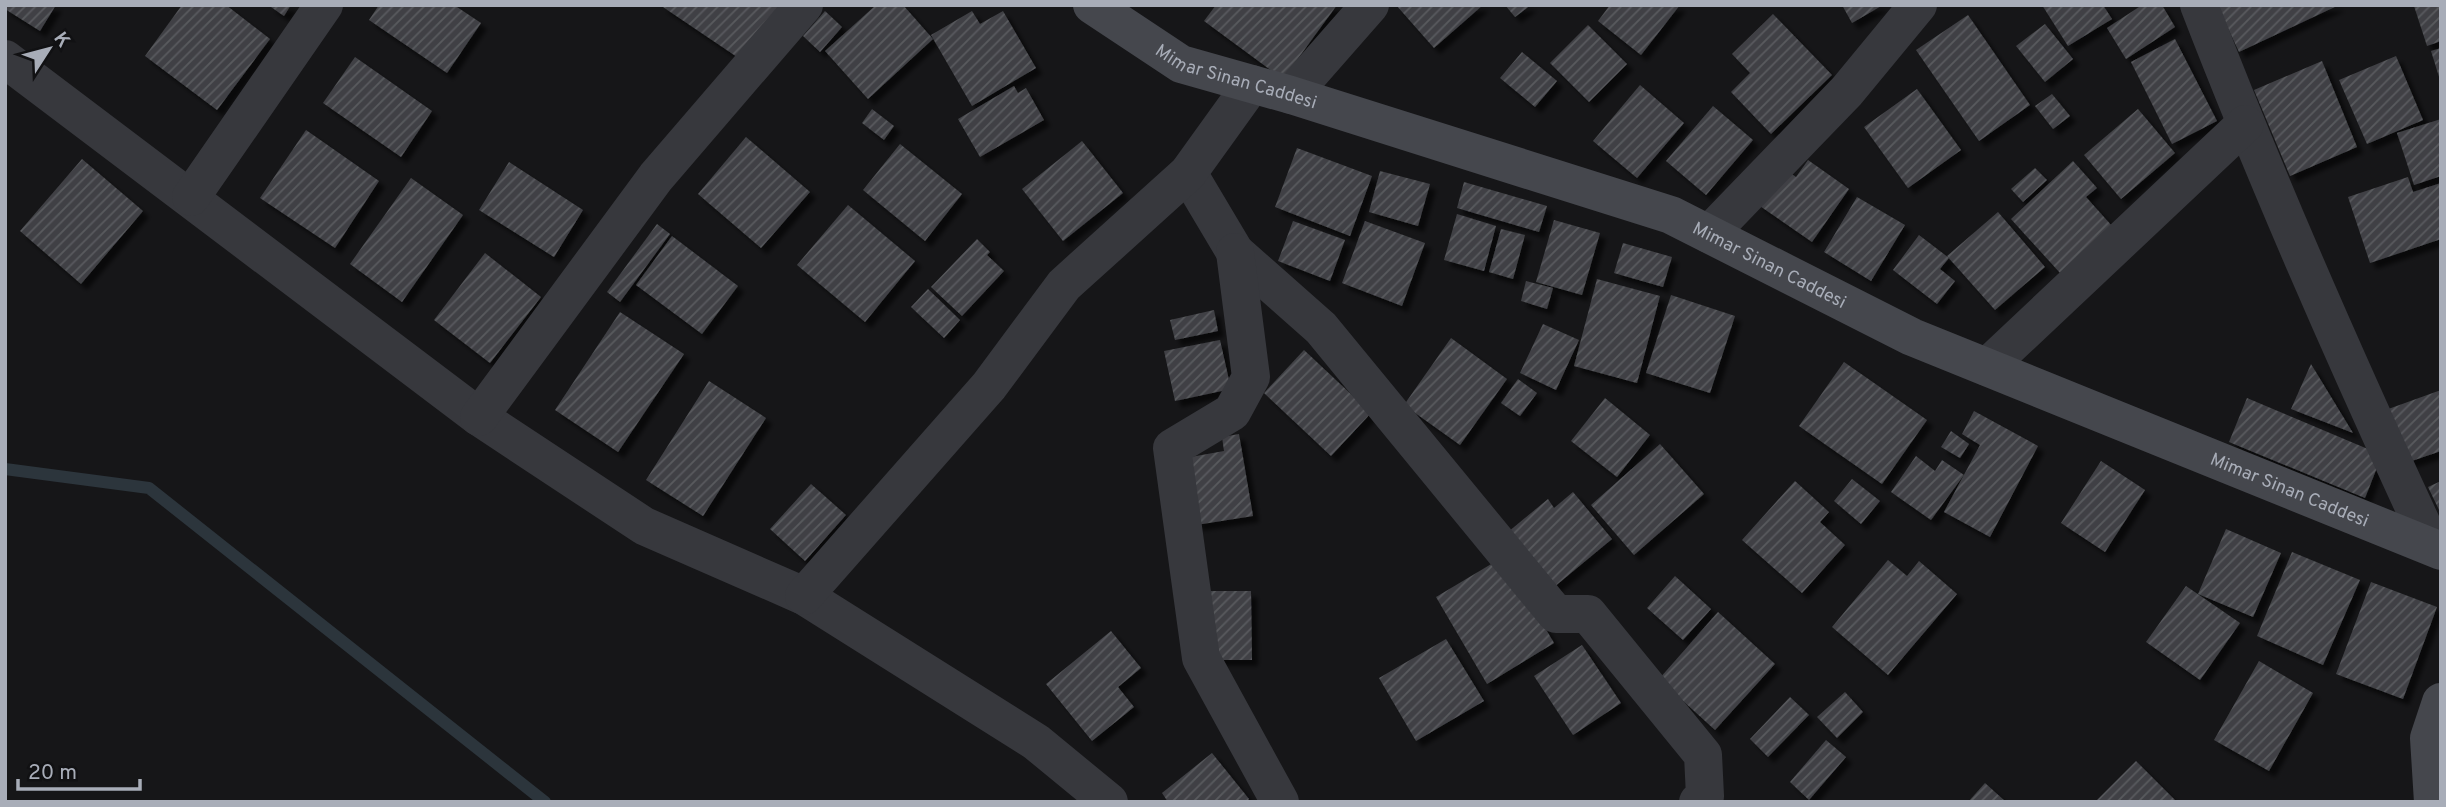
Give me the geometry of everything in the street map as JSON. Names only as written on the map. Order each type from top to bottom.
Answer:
[{"type":"street","points":[[191,198],[324,5]]},
{"type":"street","points":[[479,417],[656,177],[804,5]]},
{"type":"street","name":"Mimar Sinan Caddesi","points":[[1092,5],[1181,64],[1291,94],[1671,215],[1912,337],[2436,548]]},
{"type":"street","points":[[1291,94],[1370,5]]},
{"type":"street","points":[[1709,234],[1847,91],[1919,5]]},
{"type":"street","points":[[2199,5],[2245,124],[2346,361],[2436,548]]},
{"type":"street","points":[[5,59],[479,417],[644,526],[804,596],[1036,742],[1109,802]]},
{"type":"street","points":[[804,596],[989,386],[1064,285],[1188,173],[1252,84]]},
{"type":"street","points":[[1987,367],[2245,124]]},
{"type":"street","points":[[1188,173],[1235,252],[1321,328],[1556,614],[1588,614],[1703,755],[1704,796],[1698,802]]},
{"type":"street","points":[[1235,252],[1251,377],[1232,412],[1171,448],[1200,658],[1280,802]]},
{"type":"street","points":[[2433,802],[2429,738],[2441,702]]},
{"type":"building","points":[[5,5],[56,5],[40,31],[5,9]]},
{"type":"building","points":[[182,5],[226,5],[270,39],[217,110],[145,56]]},
{"type":"building","points":[[268,5],[291,5],[284,16]]},
{"type":"building","points":[[379,5],[454,5],[481,23],[447,73],[369,20]]},
{"type":"building","points":[[660,5],[775,5],[779,8],[743,61]]},
{"type":"building","points":[[876,5],[903,5],[933,39],[868,99],[825,51]]},
{"type":"building","points":[[1216,5],[1337,5],[1283,79],[1204,21]]},
{"type":"building","points":[[1396,5],[1483,5],[1434,48]]},
{"type":"building","points":[[1505,5],[1531,5],[1515,17]]},
{"type":"building","points":[[1610,5],[1680,5],[1641,55],[1598,21]]},
{"type":"building","points":[[1842,5],[1883,5],[1852,23]]},
{"type":"building","points":[[2042,5],[2103,5],[2112,19],[2068,46]]},
{"type":"building","points":[[2142,5],[2162,5],[2175,27],[2126,59],[2107,28]]},
{"type":"building","points":[[2217,5],[2339,5],[2239,52]]},
{"type":"building","points":[[2441,5],[2441,41],[2427,46],[2414,6]]},
{"type":"building","points":[[825,11],[842,27],[820,52],[803,36]]},
{"type":"building","points":[[972,11],[980,24],[1003,11],[1036,68],[972,106],[931,35]]},
{"type":"building","points":[[1773,14],[1832,75],[1771,134],[1731,92],[1750,73],[1732,54]]},
{"type":"building","points":[[1968,15],[2030,105],[1979,141],[1916,50]]},
{"type":"building","points":[[2045,24],[2073,59],[2045,82],[2016,46]]},
{"type":"building","points":[[1588,25],[1627,64],[1589,102],[1550,63]]},
{"type":"building","points":[[2175,39],[2217,121],[2172,144],[2131,62]]},
{"type":"building","points":[[2441,48],[2441,80],[2440,80],[2431,51]]},
{"type":"building","points":[[1522,52],[1557,81],[1535,107],[1500,78]]},
{"type":"building","points":[[2396,56],[2423,120],[2367,144],[2339,80]]},
{"type":"building","points":[[355,57],[432,111],[401,157],[323,103]]},
{"type":"building","points":[[2322,61],[2357,147],[2290,176],[2254,90]]},
{"type":"building","points":[[1640,85],[1684,123],[1637,178],[1593,141]]},
{"type":"building","points":[[1014,86],[1018,93],[1026,88],[1044,120],[980,157],[958,119]]},
{"type":"building","points":[[1917,89],[1961,150],[1908,188],[1864,127]]},
{"type":"building","points":[[2052,94],[2070,116],[2053,129],[2035,106]]},
{"type":"building","points":[[1713,106],[1753,140],[1706,195],[1666,161]]},
{"type":"building","points":[[872,109],[894,126],[884,140],[862,123]]},
{"type":"building","points":[[2138,109],[2175,153],[2121,199],[2084,155]]},
{"type":"building","points":[[2441,119],[2441,176],[2414,185],[2397,133]]},
{"type":"building","points":[[306,130],[379,181],[335,248],[260,198]]},
{"type":"building","points":[[746,137],[810,192],[761,248],[698,194]]},
{"type":"building","points":[[1082,141],[1123,193],[1063,241],[1022,189]]},
{"type":"building","points":[[900,144],[962,194],[925,241],[863,190]]},
{"type":"building","points":[[1297,148],[1372,176],[1350,236],[1275,207]]},
{"type":"building","points":[[82,159],[143,211],[81,284],[20,231]]},
{"type":"building","points":[[1808,160],[1849,189],[1812,242],[1757,204],[1782,167],[1796,177]]},
{"type":"building","points":[[2073,161],[2097,188],[2086,197],[2112,226],[2061,274],[2011,219]]},
{"type":"building","points":[[509,162],[583,210],[554,257],[479,210]]},
{"type":"building","points":[[2035,168],[2047,180],[2023,202],[2011,189]]},
{"type":"building","points":[[1380,171],[1430,184],[1418,226],[1369,212]]},
{"type":"building","points":[[2408,177],[2413,192],[2441,183],[2441,239],[2370,263],[2348,197]]},
{"type":"building","points":[[411,178],[463,215],[402,302],[350,264]]},
{"type":"building","points":[[1464,182],[1547,206],[1539,232],[1457,208]]},
{"type":"building","points":[[1857,197],[1905,225],[1871,281],[1824,252]]},
{"type":"building","points":[[848,205],[915,261],[865,322],[797,265]]},
{"type":"building","points":[[1998,212],[2045,267],[1995,310],[1947,256]]},
{"type":"building","points":[[1457,214],[1496,226],[1484,271],[1444,260]]},
{"type":"building","points":[[1554,220],[1600,233],[1582,295],[1536,282]]},
{"type":"building","points":[[1293,221],[1345,240],[1330,281],[1278,261]]},
{"type":"building","points":[[1365,221],[1425,243],[1402,306],[1342,283]]},
{"type":"building","points":[[657,224],[670,234],[620,302],[607,292]]},
{"type":"building","points":[[1501,229],[1525,235],[1513,279],[1489,272]]},
{"type":"building","points":[[1919,235],[1949,258],[1940,269],[1955,281],[1937,304],[1893,270]]},
{"type":"building","points":[[672,236],[738,286],[702,334],[636,285]]},
{"type":"building","points":[[977,239],[990,252],[987,255],[1004,271],[962,316],[931,287]]},
{"type":"building","points":[[1623,243],[1672,257],[1663,287],[1614,273]]},
{"type":"building","points":[[485,253],[541,297],[490,363],[434,320]]},
{"type":"building","points":[[1597,279],[1660,296],[1637,383],[1574,366]]},
{"type":"building","points":[[1526,281],[1553,288],[1547,309],[1521,301]]},
{"type":"building","points":[[928,289],[960,320],[944,338],[911,307]]},
{"type":"building","points":[[1671,295],[1735,316],[1710,393],[1646,373]]},
{"type":"building","points":[[1214,310],[1218,331],[1175,340],[1170,320]]},
{"type":"building","points":[[620,312],[684,354],[618,452],[555,410]]},
{"type":"building","points":[[1543,324],[1579,340],[1556,390],[1520,373]]},
{"type":"building","points":[[1451,338],[1507,379],[1460,445],[1404,405]]},
{"type":"building","points":[[1220,340],[1231,389],[1175,401],[1164,351]]},
{"type":"building","points":[[1304,350],[1371,413],[1331,456],[1264,393]]},
{"type":"building","points":[[1844,362],[1927,420],[1882,484],[1799,426]]},
{"type":"building","points":[[2311,364],[2353,433],[2291,409]]},
{"type":"building","points":[[1518,379],[1537,393],[1520,416],[1501,403]]},
{"type":"building","points":[[709,381],[766,418],[703,516],[646,480]]},
{"type":"building","points":[[2441,390],[2441,451],[2400,465],[2380,412]]},
{"type":"building","points":[[1605,398],[1650,435],[1617,477],[1571,441]]},
{"type":"building","points":[[2247,398],[2382,455],[2365,498],[2229,442]]},
{"type":"building","points":[[1974,411],[2038,446],[1990,537],[1944,512],[1980,445],[1962,434]]},
{"type":"building","points":[[1951,431],[1969,444],[1960,458],[1941,447]]},
{"type":"building","points":[[1239,434],[1253,516],[1196,525],[1185,458],[1224,451],[1222,437]]},
{"type":"building","points":[[1660,444],[1704,494],[1634,555],[1591,505]]},
{"type":"building","points":[[1916,456],[1935,471],[1942,460],[1964,475],[1931,520],[1891,492]]},
{"type":"building","points":[[2101,461],[2145,490],[2105,552],[2061,523]]},
{"type":"building","points":[[1852,479],[1880,501],[1861,524],[1834,501]]},
{"type":"building","points":[[1795,481],[1829,512],[1820,522],[1845,545],[1802,593],[1742,540]]},
{"type":"building","points":[[2441,481],[2441,514],[2428,487]]},
{"type":"building","points":[[811,484],[846,515],[805,561],[770,529]]},
{"type":"building","points":[[1573,492],[1612,539],[1548,592],[1502,537],[1548,499],[1554,508]]},
{"type":"building","points":[[2226,529],[2281,553],[2253,617],[2198,594]]},
{"type":"building","points":[[2292,552],[2360,580],[2323,665],[2257,636]]},
{"type":"building","points":[[1503,557],[1554,643],[1487,684],[1436,597]]},
{"type":"building","points":[[1888,560],[1907,576],[1919,561],[1957,594],[1888,675],[1832,627]]},
{"type":"building","points":[[1675,576],[1711,609],[1683,640],[1647,608]]},
{"type":"building","points":[[2371,582],[2437,607],[2403,699],[2336,674]]},
{"type":"building","points":[[2186,586],[2240,623],[2200,680],[2146,642]]},
{"type":"building","points":[[1211,591],[1251,591],[1252,660],[1213,660]]},
{"type":"building","points":[[1718,612],[1775,664],[1715,730],[1659,679]]},
{"type":"building","points":[[1111,631],[1141,668],[1118,687],[1134,707],[1092,741],[1046,684]]},
{"type":"building","points":[[1446,639],[1484,701],[1416,741],[1379,678]]},
{"type":"building","points":[[1582,645],[1621,703],[1573,735],[1534,676]]},
{"type":"building","points":[[2259,661],[2313,693],[2269,771],[2214,740]]},
{"type":"building","points":[[1845,692],[1863,712],[1837,738],[1817,717]]},
{"type":"building","points":[[1790,697],[1809,715],[1768,757],[1750,739]]},
{"type":"building","points":[[1826,740],[1846,757],[1809,800],[1790,782]]},
{"type":"building","points":[[1212,753],[1249,799],[1246,802],[1168,802],[1162,793]]},
{"type":"building","points":[[2136,761],[2177,802],[2095,802]]},
{"type":"building","points":[[1985,783],[2006,802],[1968,802]]},
{"type":"waterway","points":[[5,469],[149,488],[545,802]]}]
